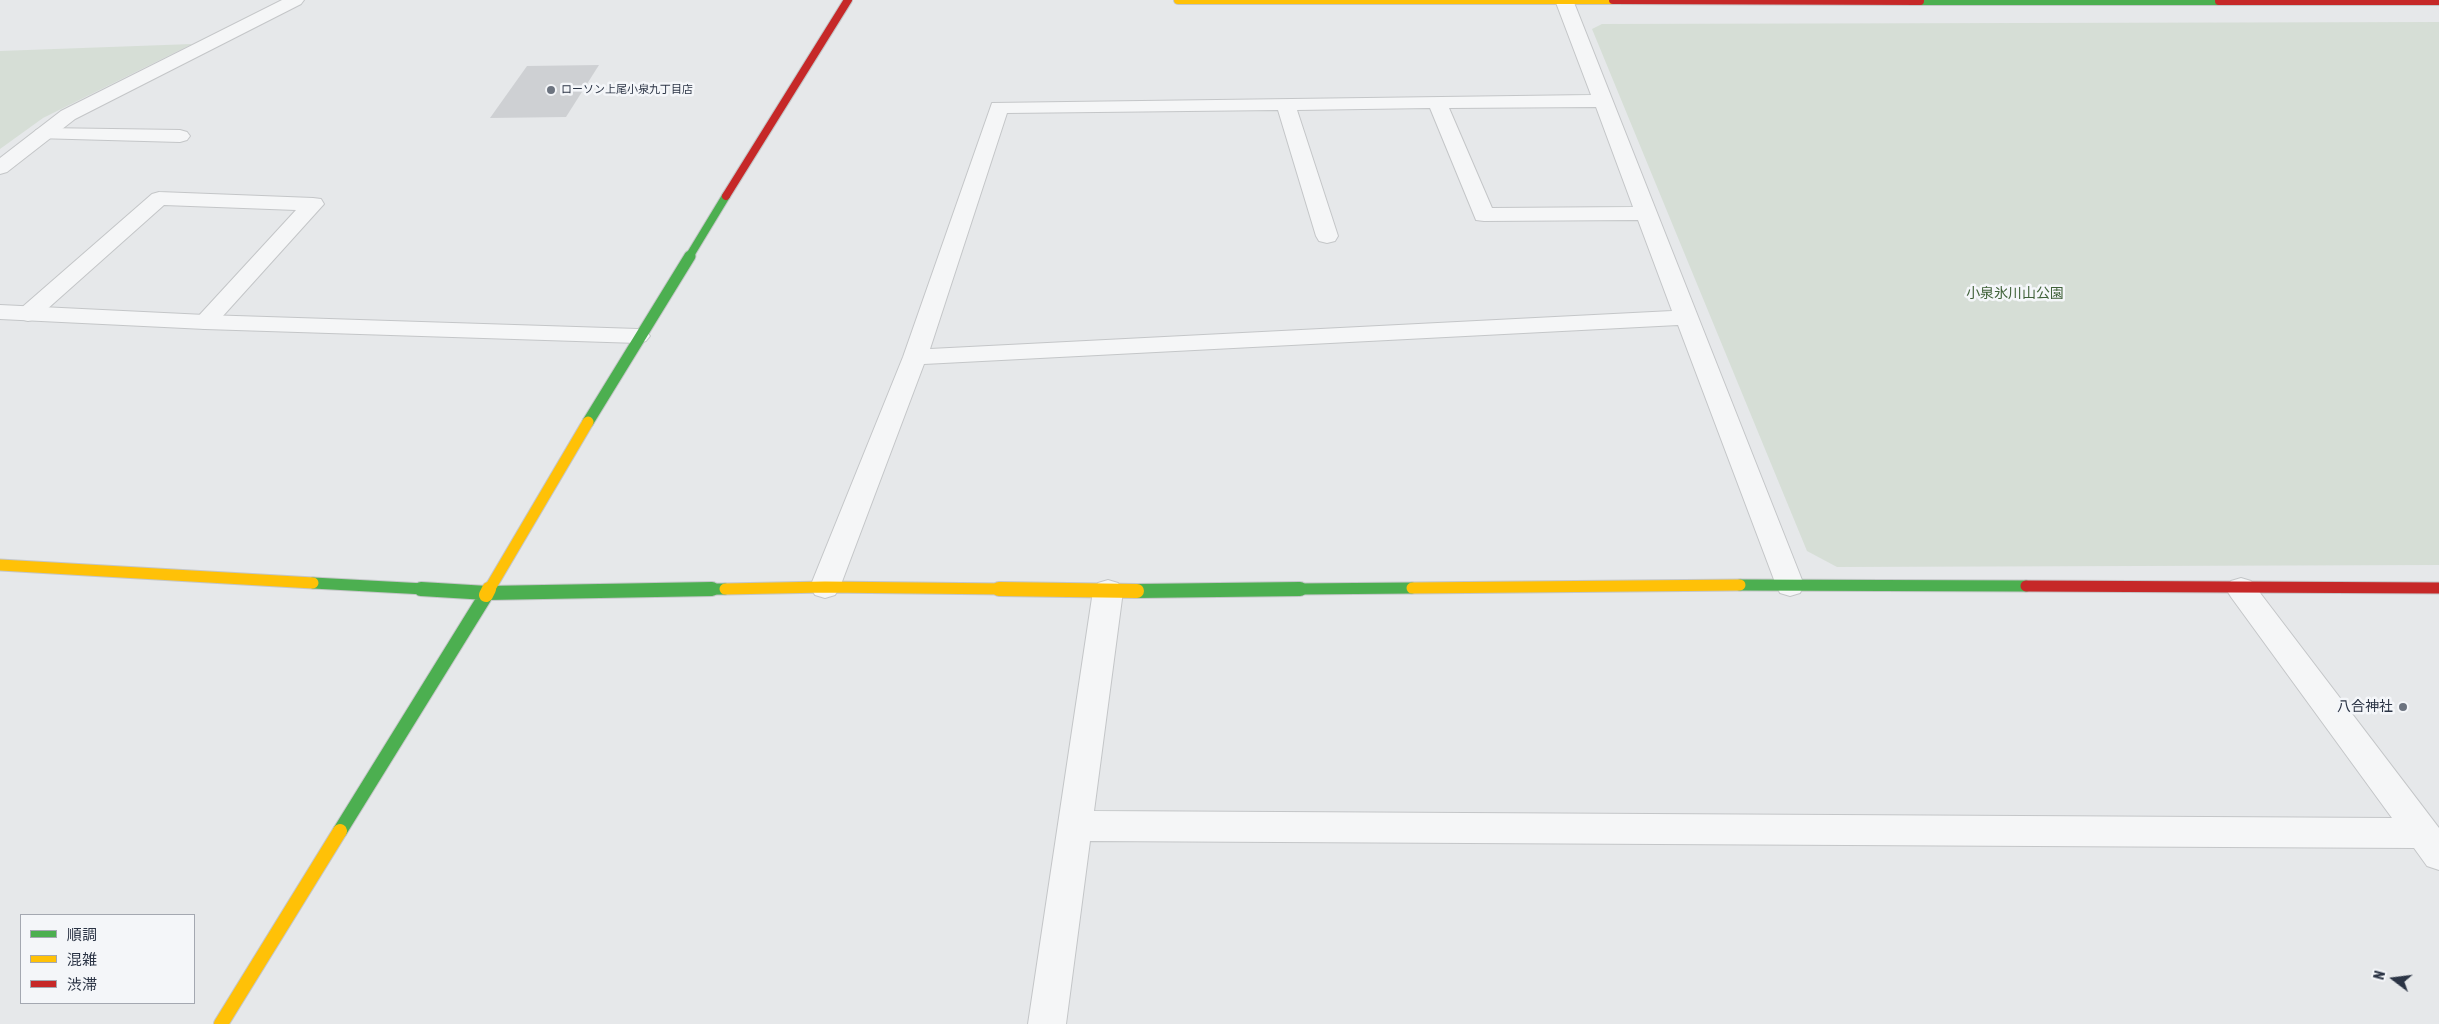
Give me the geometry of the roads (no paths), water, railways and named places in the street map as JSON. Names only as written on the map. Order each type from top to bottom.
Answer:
[{"type":"street","points":[[0,168],[68,115],[295,0]]},
{"type":"street","points":[[221,1024],[487,593],[638,336],[848,0]]},
{"type":"street","points":[[1178,0],[2439,1]]},
{"type":"street","points":[[1564,0],[1790,586]]},
{"type":"street","points":[[825,587],[915,357],[999,107],[1603,101]]},
{"type":"street","points":[[1437,103],[1484,215],[1646,213]]},
{"type":"street","points":[[1286,104],[1327,236]]},
{"type":"street","points":[[43,134],[180,136]]},
{"type":"street","points":[[28,314],[159,198],[313,204],[205,322]]},
{"type":"street","points":[[0,312],[205,322],[638,336]]},
{"type":"street","points":[[915,357],[1686,317]]},
{"type":"street","points":[[0,565],[487,593],[825,587],[1108,591],[1790,586],[2241,589],[2439,588]]},
{"type":"street","points":[[2241,589],[2431,844]]},
{"type":"street","points":[[1047,1024],[1108,591]]},
{"type":"street","points":[[1075,826],[2431,844]]},
{"type":"place","name":"ローソン上尾小泉九丁目店","points":[[551,90]]},
{"type":"place","name":"八合神社","points":[[2403,707]]},
{"type":"park label","name":"小泉氷川山公園","points":[[2015,294]]}]
